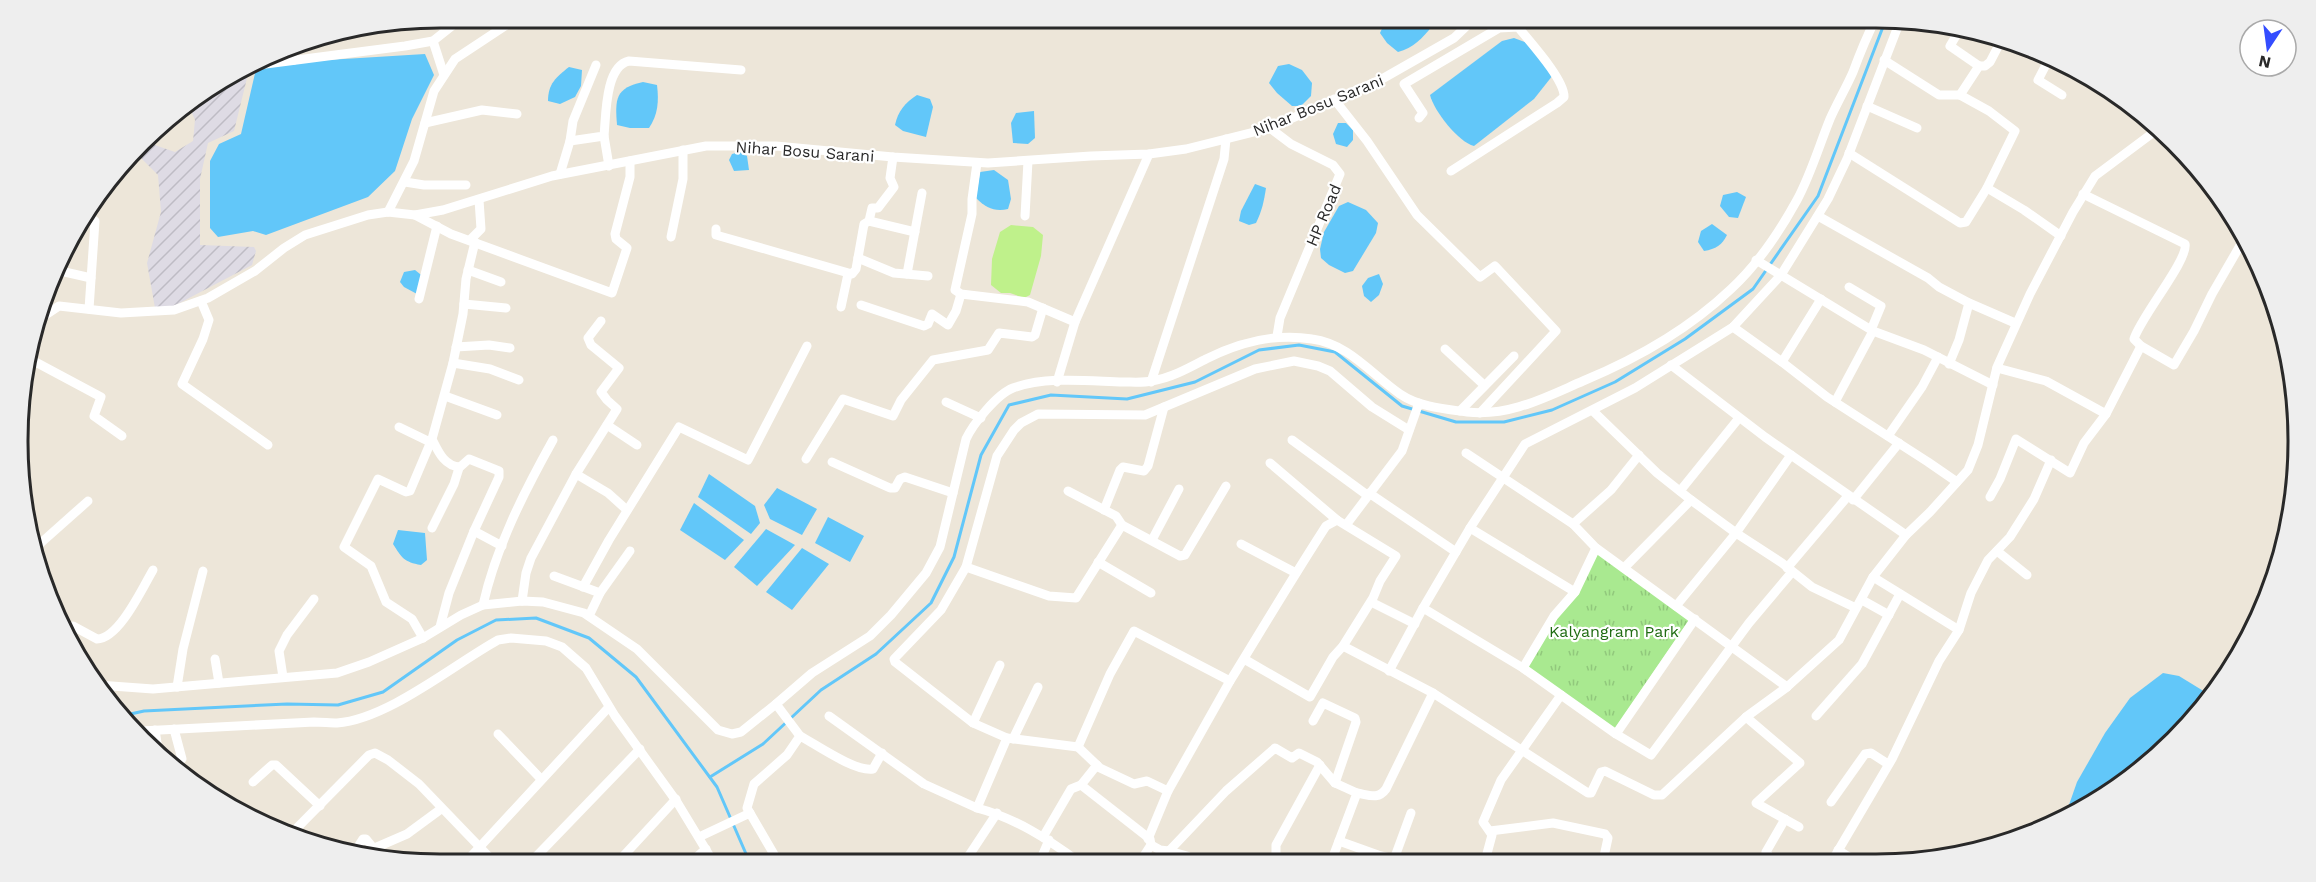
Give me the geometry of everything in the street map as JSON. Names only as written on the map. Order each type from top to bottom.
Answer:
[{"type":"street","points":[[278,62],[433,41],[449,28]]},
{"type":"street","points":[[388,212],[414,161],[434,91],[455,59],[502,28]]},
{"type":"street","name":"Nihar Bosu Sarani","points":[[49,313],[59,306],[121,313],[174,310],[201,302],[255,271],[305,235],[368,215],[388,212],[415,215],[479,200],[560,174],[706,146],[776,146],[893,158],[977,163],[1149,154],[1186,149],[1270,128],[1382,79],[1419,59],[1466,28]]},
{"type":"street","points":[[1419,118],[1423,113],[1404,84],[1499,28]]},
{"type":"street","points":[[1451,171],[1564,97],[1564,90],[1519,28]]},
{"type":"street","points":[[110,686],[153,689],[337,673],[369,662],[423,638],[483,605],[522,601],[555,604],[589,616],[637,649],[718,730],[732,734],[741,732],[812,673],[870,636],[901,604],[926,573],[940,547],[966,439],[972,428],[1004,393],[1013,388],[1057,382],[1151,382],[1180,373],[1241,343],[1278,336],[1313,339],[1338,346],[1367,366],[1400,394],[1418,405],[1460,411],[1508,411],[1540,400],[1597,375],[1646,350],[1703,312],[1760,263],[1797,200],[1870,28]]},
{"type":"street","points":[[1389,671],[1470,528],[1525,444],[1593,411],[1733,327],[1778,274],[1818,216],[1849,153],[1897,29]]},
{"type":"street","points":[[1956,36],[1950,46],[1979,66],[1985,66],[1990,62],[1998,47]]},
{"type":"street","points":[[433,41],[444,75]]},
{"type":"street","points":[[293,56],[294,60]]},
{"type":"street","points":[[1849,153],[1960,223],[1966,222],[1987,188],[2015,131],[1989,111],[1960,95],[1939,95],[1884,60]]},
{"type":"street","points":[[609,166],[604,136],[609,88],[617,68],[622,63],[741,69]]},
{"type":"street","points":[[560,174],[570,141],[573,121],[596,65]]},
{"type":"street","points":[[1960,95],[1979,66]]},
{"type":"street","points":[[2045,66],[2038,80],[2062,95]]},
{"type":"street","points":[[1334,99],[1367,141],[1423,223],[1480,277],[1495,266],[1556,331],[1480,412]]},
{"type":"street","points":[[1867,106],[1917,128]]},
{"type":"street","points":[[425,123],[482,111],[517,114]]},
{"type":"street","name":"HP Road","points":[[1270,128],[1291,144],[1333,165],[1340,174],[1280,318],[1278,336]]},
{"type":"street","points":[[1343,646],[1433,693],[1588,793],[1591,793],[1601,772],[1605,771],[1659,796],[1746,717],[1787,687],[1839,640],[1873,577],[1906,535],[1968,470],[1973,459],[1997,368],[2015,323],[2083,194],[2095,176],[2151,134]]},
{"type":"street","points":[[570,141],[604,136]]},
{"type":"street","points":[[1151,382],[1224,159],[1226,139]]},
{"type":"street","points":[[671,237],[683,179],[683,150]]},
{"type":"street","points":[[1057,382],[1075,322],[1149,154]]},
{"type":"street","points":[[716,229],[716,235],[848,274],[855,272],[864,224],[869,221],[872,208],[878,208],[894,187],[890,178],[893,158]]},
{"type":"street","points":[[415,215],[472,241],[613,292],[627,248],[616,239],[615,234],[630,177],[630,161]]},
{"type":"street","points":[[1025,216],[1028,161]]},
{"type":"street","points":[[977,163],[972,214],[955,289],[961,294],[1028,302],[1075,322]]},
{"type":"street","points":[[405,182],[424,185],[466,185]]},
{"type":"street","points":[[1987,188],[2061,236]]},
{"type":"street","points":[[907,274],[921,193]]},
{"type":"street","points":[[2083,194],[2182,242],[2187,247],[2134,336],[2135,341],[2141,346],[2172,364],[2176,364],[2211,294],[2239,247]]},
{"type":"street","points":[[423,638],[412,620],[384,600],[369,565],[344,547],[378,479],[406,492],[410,491],[431,440],[453,363],[472,241],[481,229],[479,200]]},
{"type":"street","points":[[1818,216],[1969,303],[2015,323]]},
{"type":"street","points":[[89,309],[93,220]]},
{"type":"street","points":[[869,221],[915,232]]},
{"type":"street","points":[[418,299],[436,226]]},
{"type":"street","points":[[858,258],[894,273],[928,276]]},
{"type":"street","points":[[1760,263],[1872,330],[1938,357],[1993,385]]},
{"type":"street","points":[[468,270],[501,282]]},
{"type":"street","points":[[65,272],[91,278]]},
{"type":"street","points":[[841,307],[848,274]]},
{"type":"street","points":[[1835,402],[1872,330],[1881,306],[1850,287]]},
{"type":"street","points":[[861,305],[924,326],[933,314],[948,325],[956,311],[961,294]]},
{"type":"street","points":[[1782,362],[1821,299]]},
{"type":"street","points":[[201,302],[209,320],[203,339],[182,384],[268,445]]},
{"type":"street","points":[[1949,364],[1959,340],[1969,303]]},
{"type":"street","points":[[464,304],[506,308]]},
{"type":"street","points":[[806,459],[843,399],[893,416],[902,400],[933,360],[988,350],[999,333],[1032,337],[1035,335],[1043,308]]},
{"type":"street","points":[[522,601],[526,573],[531,558],[576,474],[617,409],[602,392],[619,368],[591,345],[588,338],[601,321]]},
{"type":"street","points":[[1733,327],[1835,402],[1957,483]]},
{"type":"street","points":[[456,347],[489,345],[510,348]]},
{"type":"street","points":[[583,586],[679,427],[748,460],[807,346]]},
{"type":"street","points":[[1990,497],[2016,439],[2070,473],[2084,443],[2106,414],[2141,346]]},
{"type":"street","points":[[1445,349],[1484,385]]},
{"type":"street","points":[[1460,411],[1514,356]]},
{"type":"street","points":[[1888,436],[1922,387],[1938,357]]},
{"type":"street","points":[[1168,791],[1147,781],[1134,784],[1097,765],[1078,747],[1010,738],[973,723],[895,662],[894,659],[941,610],[966,567],[997,456],[1008,438],[1021,423],[1044,413],[1141,415],[1255,369],[1293,361],[1330,371],[1372,407],[1411,426]]},
{"type":"street","points":[[36,362],[100,397],[94,416],[122,436]]},
{"type":"street","points":[[453,363],[490,369],[519,380]]},
{"type":"street","points":[[1671,365],[1739,418],[1850,498],[1906,535]]},
{"type":"street","points":[[1997,368],[2046,381],[2106,414]]},
{"type":"street","points":[[444,396],[497,415]]},
{"type":"street","points":[[946,402],[981,418]]},
{"type":"street","points":[[1144,854],[1168,791],[1230,681],[1296,573],[1326,526],[1342,522],[1402,451],[1418,405]]},
{"type":"street","points":[[1104,510],[1123,467],[1144,471],[1148,466],[1164,407]]},
{"type":"street","points":[[1593,411],[1691,500],[1819,591],[1889,615]]},
{"type":"street","points":[[1680,491],[1739,418]]},
{"type":"street","points":[[607,425],[637,445]]},
{"type":"street","points":[[399,427],[431,440],[440,456],[454,467],[459,468]]},
{"type":"street","points":[[483,605],[489,576],[520,503],[554,440]]},
{"type":"street","points":[[1292,440],[1456,552]]},
{"type":"street","points":[[1423,608],[1523,668],[1616,734],[1651,755],[1790,570],[1899,443]]},
{"type":"street","points":[[1466,453],[1573,524],[1596,548],[1787,687]]},
{"type":"street","points":[[1573,524],[1611,490],[1639,455]]},
{"type":"street","points":[[1676,606],[1736,533],[1791,455]]},
{"type":"street","points":[[432,528],[454,484],[459,468],[469,459],[497,470],[499,473],[449,593],[440,627]]},
{"type":"street","points":[[1836,854],[1888,764],[1939,661],[1959,630],[1971,593],[1989,560],[2010,537],[2034,499],[2051,460]]},
{"type":"street","points":[[832,462],[890,488],[895,488],[900,479],[905,477],[953,493]]},
{"type":"street","points":[[1244,659],[1310,697],[1333,657],[1343,646],[1371,602],[1380,581],[1396,556],[1342,522],[1270,463]]},
{"type":"street","points":[[576,474],[608,493],[627,510]]},
{"type":"street","points":[[1068,491],[1116,516],[1122,525],[1180,556],[1185,555],[1226,486]]},
{"type":"street","points":[[1152,540],[1179,489]]},
{"type":"street","points":[[1624,568],[1691,500]]},
{"type":"street","points":[[42,542],[88,501]]},
{"type":"street","points":[[966,567],[1049,596],[1073,599],[1079,596],[1122,525]]},
{"type":"street","points":[[1470,528],[1575,592]]},
{"type":"street","points":[[474,531],[502,546]]},
{"type":"street","points":[[1241,544],[1296,573]]},
{"type":"street","points":[[1523,668],[1554,616],[1575,592],[1596,548]]},
{"type":"street","points":[[589,616],[600,593],[630,551]]},
{"type":"street","points":[[1997,551],[2027,575]]},
{"type":"street","points":[[1098,562],[1151,593]]},
{"type":"street","points":[[73,626],[97,639],[108,637],[133,607],[153,570]]},
{"type":"street","points":[[177,687],[183,649],[203,571]]},
{"type":"street","points":[[554,576],[600,593]]},
{"type":"street","points":[[1873,577],[1959,630]]},
{"type":"street","points":[[1816,716],[1862,664],[1900,594]]},
{"type":"street","points":[[283,677],[279,651],[287,635],[314,599]]},
{"type":"street","points":[[1371,602],[1415,624]]},
{"type":"street","points":[[1616,734],[1695,619]]},
{"type":"street","points":[[1078,747],[1110,674],[1134,631],[1230,681]]},
{"type":"street","points":[[147,731],[314,722],[338,723],[351,720],[366,716],[417,691],[493,642],[510,638],[535,639],[562,646],[586,668],[609,707],[676,799],[709,854]]},
{"type":"street","points":[[215,659],[219,683]]},
{"type":"street","points":[[973,723],[1000,665]]},
{"type":"street","points":[[977,808],[1010,738],[1038,687]]},
{"type":"street","points":[[1170,851],[1272,748],[1277,748],[1292,758],[1301,754],[1320,765],[1335,783],[1357,793],[1377,797],[1382,795],[1433,693]]},
{"type":"street","points":[[1487,854],[1492,839],[1490,831],[1483,824],[1484,818],[1501,780],[1561,695]]},
{"type":"street","points":[[1313,722],[1323,703],[1356,720],[1335,783]]},
{"type":"street","points":[[776,704],[800,736],[837,757],[866,769],[873,769],[882,753]]},
{"type":"street","points":[[473,854],[609,707]]},
{"type":"street","points":[[829,716],[935,791],[977,808],[997,813],[1046,838],[1068,854]]},
{"type":"street","points":[[1746,717],[1800,763],[1756,802],[1799,826]]},
{"type":"street","points":[[174,729],[182,759]]},
{"type":"street","points":[[155,730],[157,740]]},
{"type":"street","points":[[498,734],[541,779]]},
{"type":"street","points":[[774,854],[747,808],[754,783],[787,755],[800,736]]},
{"type":"street","points":[[539,854],[640,749]]},
{"type":"street","points":[[297,828],[369,755],[375,753],[381,755],[419,784],[487,854]]},
{"type":"street","points":[[1831,802],[1865,754],[1871,753],[1888,764]]},
{"type":"street","points":[[253,782],[272,765],[276,765],[320,806]]},
{"type":"street","points":[[1041,854],[1046,838],[1071,789],[1081,785],[1097,765]]},
{"type":"street","points":[[1276,854],[1276,845],[1320,765]]},
{"type":"street","points":[[1081,785],[1160,850],[1180,854]]},
{"type":"street","points":[[1334,854],[1357,793]]},
{"type":"street","points":[[625,854],[676,799]]},
{"type":"street","points":[[381,849],[407,834],[441,809]]},
{"type":"street","points":[[699,837],[740,820],[750,813]]},
{"type":"street","points":[[970,854],[997,813]]},
{"type":"street","points":[[1395,854],[1410,813]]},
{"type":"street","points":[[1768,854],[1766,852],[1785,819]]},
{"type":"street","points":[[1490,831],[1553,823],[1595,831],[1608,837],[1604,854]]},
{"type":"street","points":[[359,845],[363,839],[366,839],[373,848]]},
{"type":"street","points":[[1339,841],[1376,854]]},
{"type":"street","points":[[700,854],[706,849]]},
{"type":"street","points":[[1838,850],[1844,854]]},
{"type":"shaded area","points":[[247,77],[234,131],[208,143],[200,179],[200,245],[254,247],[256,251],[252,265],[172,307],[155,308],[147,263],[161,212],[158,175],[141,158],[154,145],[175,152],[193,141],[195,120],[192,113]]},
{"type":"green space","points":[[1011,225],[1033,227],[1043,235],[1041,256],[1030,295],[1024,298],[1010,293],[1001,293],[991,285],[992,259],[1000,232]]},
{"type":"green space","name":"Kalyangram Park","points":[[1597,552],[1691,617],[1614,730],[1528,667]]},
{"type":"water","points":[[1382,28],[1430,28],[1417,42],[1398,52],[1380,33]]},
{"type":"water","points":[[1514,38],[1527,43],[1553,75],[1534,99],[1474,146],[1461,139],[1447,125],[1430,95],[1502,41]]},
{"type":"water","points":[[425,54],[434,75],[412,119],[395,171],[368,197],[266,235],[253,231],[218,237],[210,228],[210,161],[219,144],[241,134],[255,73],[267,67],[311,61]]},
{"type":"water","points":[[1289,64],[1302,70],[1312,83],[1311,96],[1301,106],[1292,106],[1269,83],[1278,66]]},
{"type":"water","points":[[569,67],[582,70],[581,86],[575,97],[560,104],[548,101],[549,90],[554,81]]},
{"type":"water","points":[[643,82],[657,85],[657,108],[649,128],[617,125],[616,108],[622,91]]},
{"type":"water","points":[[917,95],[930,99],[933,107],[926,137],[903,131],[895,125],[903,108]]},
{"type":"water","points":[[1034,111],[1035,138],[1028,144],[1013,143],[1011,123],[1016,113]]},
{"type":"water","points":[[1338,123],[1346,123],[1353,130],[1353,140],[1347,147],[1336,144],[1333,134]]},
{"type":"water","points":[[740,152],[747,156],[749,170],[734,171],[729,160],[732,154]]},
{"type":"water","points":[[994,170],[1008,180],[1011,199],[1008,209],[991,208],[976,198],[980,172]]},
{"type":"water","points":[[1255,184],[1266,188],[1258,219],[1256,223],[1249,225],[1239,221],[1241,211]]},
{"type":"water","points":[[1737,192],[1746,197],[1738,218],[1729,217],[1720,206],[1723,195]]},
{"type":"water","points":[[1348,202],[1366,210],[1378,223],[1376,233],[1353,271],[1345,273],[1321,258],[1320,249],[1324,232],[1339,206]]},
{"type":"water","points":[[1712,224],[1727,235],[1718,246],[1704,251],[1698,242],[1701,231]]},
{"type":"water","points":[[415,270],[425,278],[417,294],[400,282],[404,272]]},
{"type":"water","points":[[1379,274],[1383,284],[1379,295],[1371,302],[1364,296],[1362,286],[1368,278]]},
{"type":"water","points":[[709,474],[755,506],[760,523],[751,534],[698,497]]},
{"type":"water","points":[[777,488],[817,509],[802,535],[770,519],[764,505]]},
{"type":"water","points":[[694,503],[744,540],[725,560],[680,530]]},
{"type":"water","points":[[828,517],[864,536],[850,562],[815,543]]},
{"type":"water","points":[[766,529],[795,545],[757,586],[734,567]]},
{"type":"water","points":[[398,530],[425,533],[427,560],[421,565],[407,561],[396,549],[393,544]]},
{"type":"water","points":[[802,548],[829,564],[792,610],[766,592]]},
{"type":"water","points":[[2163,673],[2179,676],[2203,691],[2167,733],[2147,751],[2104,784],[2069,804],[2077,782],[2105,733],[2130,698]]},
{"type":"waterway","points":[[710,777],[763,744],[821,690],[876,654],[931,603],[954,557],[981,455],[1009,405],[1051,395],[1127,399],[1195,382],[1259,350],[1299,345],[1335,352],[1402,406],[1456,422],[1504,422],[1552,410],[1615,382],[1685,339],[1753,289],[1818,196],[1882,28]]},
{"type":"waterway","points":[[132,714],[144,711],[287,704],[338,705],[383,692],[457,640],[496,620],[536,618],[589,638],[636,677],[717,787],[746,854]]}]
